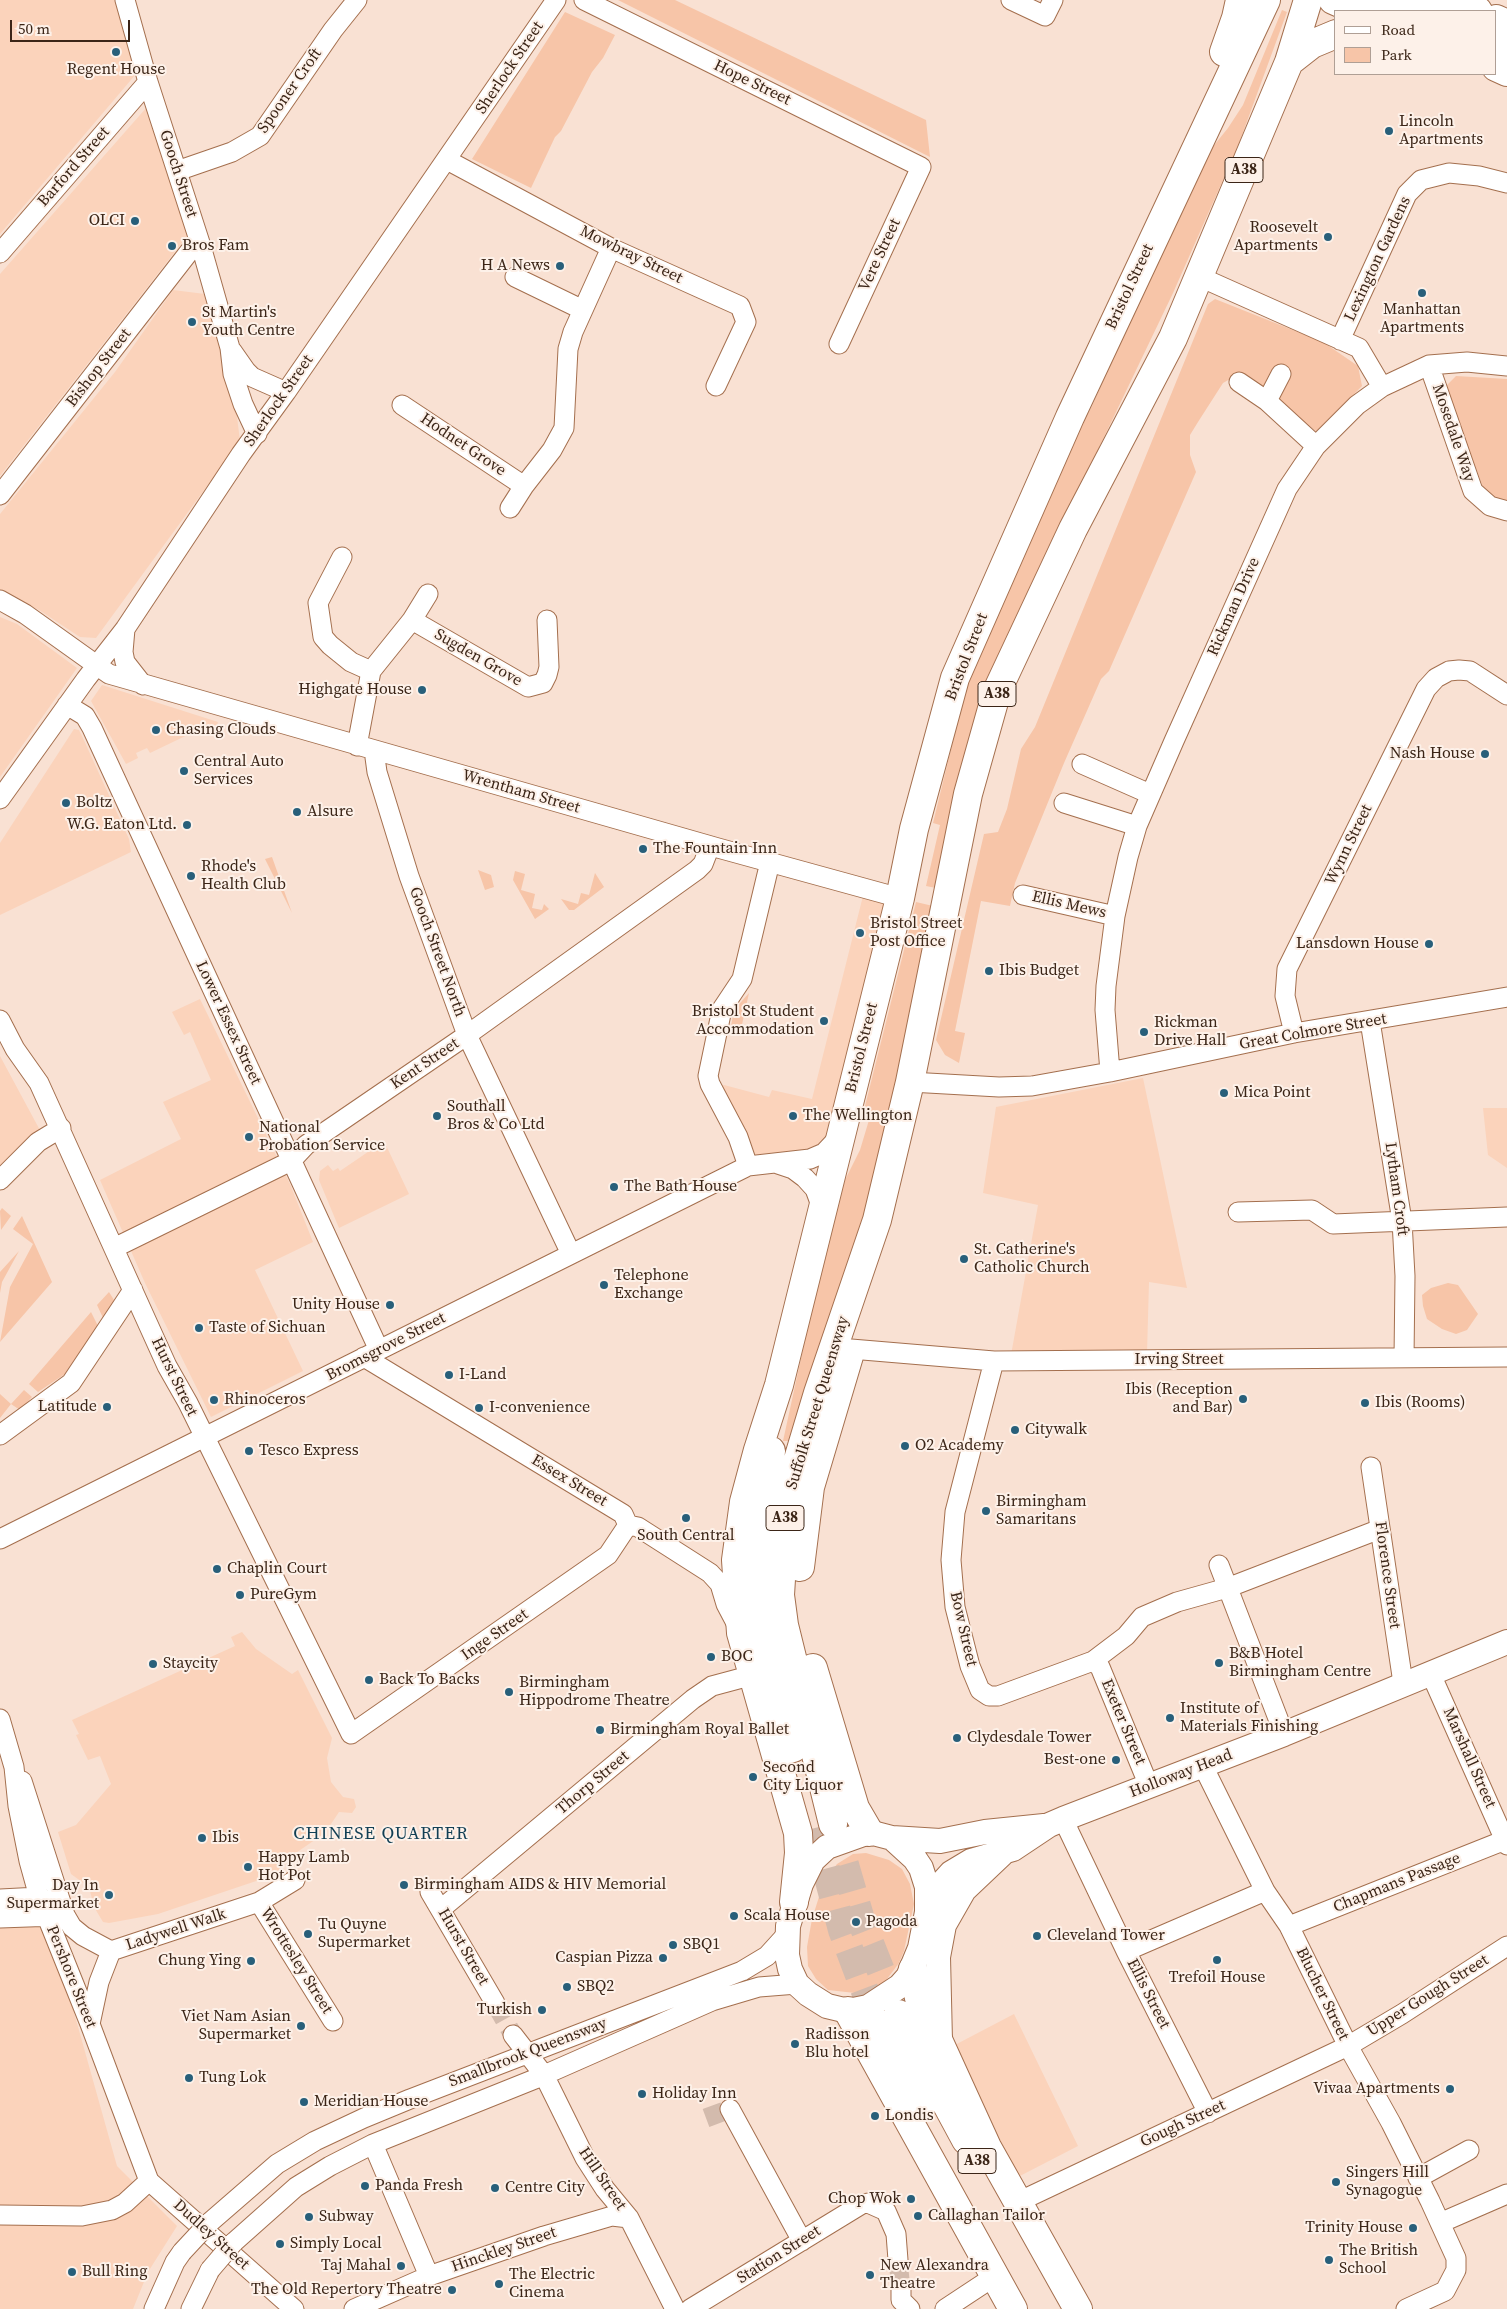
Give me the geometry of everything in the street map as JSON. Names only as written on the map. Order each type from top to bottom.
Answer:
[{"type":"highway","points":[[1208,126],[1213,80],[1236,18],[1240,0]]},
{"type":"highway","name":"Bristol Street","points":[[779,1386],[900,898],[914,829],[955,678],[1070,417],[1188,162],[1208,126],[1266,0]]},
{"type":"highway","name":"A38","points":[[877,1220],[910,1082],[968,794],[998,691],[1073,529],[1173,338],[1200,278],[1288,62],[1308,0]]},
{"type":"highway","points":[[1333,0],[1356,10]]},
{"type":"highway","points":[[1370,0],[1385,10]]},
{"type":"highway","points":[[1403,0],[1427,10]]},
{"type":"highway","points":[[1451,0],[1476,10]]},
{"type":"highway","points":[[1288,62],[1312,44],[1334,35]]},
{"type":"highway","points":[[877,1220],[874,1257],[851,1349],[810,1487],[801,1547],[799,1599],[803,1630],[855,1808],[880,1835]]},
{"type":"highway","name":"Suffolk Street Queensway","points":[[779,1386],[756,1595],[759,1622],[824,1826],[784,1625],[780,1595],[781,1557],[785,1515],[794,1473],[818,1393],[877,1220]]},
{"type":"highway","points":[[779,1386],[758,1450],[744,1502],[736,1560],[741,1633],[798,1833],[799,1853],[794,1902]]},
{"type":"highway","points":[[913,1968],[919,1998],[987,2147],[1078,2309]]},
{"type":"highway","points":[[848,2011],[1013,2309]]},
{"type":"highway","name":"A38","points":[[1028,2309],[888,2019],[1056,2309]]},
{"type":"main road","name":"Holloway Head","points":[[927,1912],[941,1884],[951,1873],[971,1861],[1014,1849],[1056,1822],[1284,1734],[1403,1683],[1507,1642]]},
{"type":"main road","name":"Holloway Head","points":[[880,1835],[940,1841],[985,1832],[1056,1822]]},
{"type":"main road","points":[[880,1835],[907,1850],[921,1868],[928,1898],[927,1912],[920,1948],[913,1968],[900,1986],[868,2007],[848,2011],[827,2006],[808,1994],[798,1984],[790,1969],[787,1955],[787,1934],[794,1902],[807,1871],[819,1853],[827,1846],[880,1835]]},
{"type":"main road","points":[[940,2041],[938,1956],[944,1926],[964,1890],[1003,1853]]},
{"type":"street","name":"Gooch Street","points":[[125,0],[148,82],[202,246],[230,348],[233,374],[257,434]]},
{"type":"street","name":"Spooner Croft","points":[[177,170],[232,152],[260,136],[333,30],[357,0]]},
{"type":"street","name":"Sherlock Street","points":[[0,799],[67,705],[126,629],[374,261],[447,160],[556,0]]},
{"type":"street","name":"Hope Street","points":[[584,0],[921,167]]},
{"type":"street","points":[[1011,0],[1049,8]]},
{"type":"street","name":"Barford Street","points":[[0,253],[148,82]]},
{"type":"street","name":"Mowbray Street","points":[[447,160],[611,248],[740,306],[746,322],[716,386]]},
{"type":"street","name":"Vere Street","points":[[838,344],[921,167]]},
{"type":"street","name":"Lexington Gardens","points":[[1340,340],[1407,194],[1421,180],[1449,173],[1479,176],[1507,183]]},
{"type":"street","name":"Bishop Street","points":[[0,496],[189,252],[202,246]]},
{"type":"street","points":[[510,508],[524,486],[552,450],[564,428],[568,349],[611,248]]},
{"type":"street","points":[[515,278],[583,310]]},
{"type":"street","points":[[1200,278],[1359,348],[1382,387]]},
{"type":"street","name":"Gooch Street","points":[[230,348],[252,377],[286,392]]},
{"type":"street","points":[[1429,365],[1467,362],[1507,366]]},
{"type":"street","name":"Rickman Drive","points":[[1110,1072],[1105,1010],[1115,916],[1137,826],[1283,497],[1316,446],[1357,405],[1382,387],[1429,365]]},
{"type":"street","name":"Mosedale Way","points":[[1429,365],[1472,492],[1490,506],[1507,511]]},
{"type":"street","points":[[1267,401],[1281,374]]},
{"type":"street","points":[[1239,382],[1267,401],[1316,446]]},
{"type":"street","name":"Hodnet Grove","points":[[402,404],[524,486]]},
{"type":"street","points":[[342,557],[318,603],[323,637],[352,662],[372,671]]},
{"type":"street","points":[[366,748],[372,671],[412,620],[428,594]]},
{"type":"street","name":"Wrentham Street","points":[[0,600],[25,614],[109,674],[717,848],[900,898]]},
{"type":"street","name":"Sugden Grove","points":[[412,620],[528,687],[543,683],[547,675],[549,667],[547,620]]},
{"type":"street","points":[[126,629],[123,652],[125,662],[143,685]]},
{"type":"street","name":"Wynn Street","points":[[1294,1033],[1285,996],[1287,969],[1426,689],[1436,678],[1449,671],[1470,672],[1507,695]]},
{"type":"street","name":"Lower Essex Street","points":[[67,705],[85,716],[92,728],[291,1161],[371,1354]]},
{"type":"street","name":"Gooch Street North","points":[[366,748],[377,772],[406,868],[467,1035],[571,1254]]},
{"type":"street","points":[[1082,764],[1150,794]]},
{"type":"street","points":[[1064,803],[1137,826]]},
{"type":"street","name":"Kent Street","points":[[114,1248],[291,1161],[306,1145],[467,1035],[697,870],[717,848]]},
{"type":"street","points":[[748,1166],[738,1137],[710,1084],[708,1076],[722,1009],[742,979],[770,862]]},
{"type":"street","name":"Ellis Mews","points":[[1024,895],[1115,916]]},
{"type":"street","name":"Great Colmore Street","points":[[910,1082],[999,1087],[1032,1086],[1110,1072],[1294,1033],[1507,997]]},
{"type":"street","name":"Hurst Street","points":[[0,1020],[15,1049],[39,1083],[61,1128],[167,1366],[351,1734]]},
{"type":"street","name":"Lytham Croft","points":[[1370,1021],[1402,1221],[1405,1276],[1404,1358]]},
{"type":"street","points":[[0,1180],[38,1142],[61,1128]]},
{"type":"street","name":"Bromsgrove Street","points":[[0,1539],[748,1166],[802,1161],[824,1153],[841,1134]]},
{"type":"street","name":"Bromsgrove Street","points":[[773,1163],[793,1169],[805,1178],[814,1188],[822,1208]]},
{"type":"street","points":[[1238,1212],[1312,1210],[1333,1224],[1507,1217]]},
{"type":"street","points":[[0,1435],[71,1383],[133,1290]]},
{"type":"street","name":"Irving Street","points":[[851,1349],[994,1362],[1507,1357]]},
{"type":"street","name":"Essex Street","points":[[371,1354],[623,1514],[628,1525],[638,1527],[710,1573],[720,1584],[726,1604],[741,1633]]},
{"type":"street","name":"Bow Street","points":[[994,1362],[955,1512],[951,1560],[955,1607],[970,1666],[980,1690],[989,1696],[998,1696],[1093,1661]]},
{"type":"street","name":"Florence Street","points":[[1372,1467],[1403,1683]]},
{"type":"street","name":"Inge Street","points":[[351,1734],[608,1555],[628,1525]]},
{"type":"street","points":[[1093,1661],[1128,1624],[1142,1617],[1177,1602],[1228,1588],[1380,1529]]},
{"type":"street","points":[[1219,1565],[1284,1734]]},
{"type":"street","name":"Exeter Street","points":[[1093,1661],[1100,1667],[1149,1786]]},
{"type":"street","name":"Marshall Street","points":[[1430,1672],[1506,1842]]},
{"type":"street","name":"Thorp Street","points":[[441,1909],[693,1699],[712,1686],[753,1675]]},
{"type":"street","name":"Pershore Street","points":[[0,1720],[14,1767],[18,1806],[29,1861],[39,1897],[90,2024],[149,2182]]},
{"type":"street","name":"Blucher Street","points":[[1203,1766],[1265,1891],[1288,1926],[1348,2046],[1391,2123],[1456,2258],[1456,2270],[1445,2291],[1406,2309]]},
{"type":"street","name":"Pershore Street","points":[[14,1767],[25,1786],[66,1915]]},
{"type":"street","name":"Ellis Street","points":[[1056,1822],[1126,1951],[1208,2113]]},
{"type":"street","name":"Chapmans Passage","points":[[1288,1926],[1506,1842]]},
{"type":"street","name":"Ladywell Walk","points":[[39,1897],[66,1915],[72,1927],[83,1936],[111,1951],[259,1902],[295,1880]]},
{"type":"street","points":[[1126,1951],[1265,1891]]},
{"type":"street","name":"Hurst Street","points":[[430,1892],[495,2003]]},
{"type":"street","points":[[0,1899],[39,1897]]},
{"type":"street","name":"Wrottesley Street","points":[[259,1902],[333,2021]]},
{"type":"street","points":[[0,1918],[66,1915]]},
{"type":"street","name":"Smallbrook Queensway","points":[[154,2309],[175,2262],[182,2252],[209,2224],[277,2164],[315,2141],[364,2118],[742,1971],[767,1956],[787,1934]]},
{"type":"street","name":"Upper Gough Street","points":[[1348,2046],[1402,2014],[1507,1946]]},
{"type":"street","points":[[90,2024],[99,1982],[111,1951]]},
{"type":"street","name":"Smallbrook Queensway","points":[[191,2309],[210,2270],[233,2242],[296,2187],[330,2166],[373,2144],[544,2075],[712,2001],[759,1987],[798,1984]]},
{"type":"street","points":[[513,2035],[526,2054]]},
{"type":"street","name":"Gough Street","points":[[1018,2202],[1348,2046]]},
{"type":"street","name":"Hill Street","points":[[526,2054],[544,2075],[585,2158],[605,2189],[629,2218],[668,2304]]},
{"type":"street","points":[[730,2109],[802,2241]]},
{"type":"street","points":[[373,2144],[429,2276]]},
{"type":"street","points":[[1418,2178],[1469,2150]]},
{"type":"street","points":[[0,2215],[82,2216],[112,2210],[125,2203],[149,2182]]},
{"type":"street","name":"Dudley Street","points":[[149,2182],[294,2309]]},
{"type":"street","points":[[1440,2223],[1507,2194]]},
{"type":"street","name":"Station Street","points":[[690,2309],[852,2209],[868,2203],[886,2211],[896,2234],[898,2260]]},
{"type":"street","name":"Hinckley Street","points":[[354,2309],[429,2276],[544,2236],[612,2216],[629,2218]]},
{"type":"street","points":[[945,2309],[995,2276]]},
{"type":"street","points":[[901,2290],[901,2300],[910,2309]]},
{"type":"shaded area","points":[[0,0],[115,0],[136,74],[0,234]]},
{"type":"shaded area","points":[[147,107],[188,235],[0,476],[0,274]]},
{"type":"shaded area","points":[[173,290],[205,294],[233,385],[240,441],[96,638],[80,637],[39,610],[0,591],[0,514],[115,372]]},
{"type":"shaded area","points":[[0,617],[17,624],[77,668],[0,777]]},
{"type":"shaded area","points":[[102,685],[218,722],[215,731],[200,729],[150,753],[147,748],[136,753],[138,758],[126,764],[91,701]]},
{"type":"shaded area","points":[[74,729],[79,730],[82,736],[129,839],[131,852],[0,915],[0,843]]},
{"type":"shaded area","points":[[865,888],[900,898],[834,1144],[748,1166],[713,1090],[724,1085],[769,1097],[772,1090],[812,1099]]},
{"type":"shaded area","points":[[200,999],[290,1184],[313,1242],[255,1270],[303,1371],[211,1417],[145,1283],[100,1180],[181,1139],[163,1102],[211,1080],[190,1032],[184,1035],[172,1012]]},
{"type":"shaded area","points":[[0,1056],[42,1134],[0,1172]]},
{"type":"shaded area","points":[[1143,1078],[1187,1288],[1149,1282],[1147,1353],[1011,1355],[1038,1205],[983,1193],[996,1107]]},
{"type":"shaded area","points":[[1483,1108],[1507,1108],[1507,1168],[1488,1155]]},
{"type":"shaded area","points":[[384,1141],[409,1194],[339,1228],[319,1180],[320,1171],[328,1165],[333,1171],[338,1168],[340,1171]]},
{"type":"shaded area","points":[[242,1632],[256,1649],[292,1674],[298,1670],[332,1738],[327,1758],[331,1782],[343,1797],[354,1799],[356,1807],[352,1813],[339,1812],[325,1833],[287,1859],[277,1874],[158,1914],[109,1923],[103,1922],[94,1907],[89,1887],[71,1874],[58,1832],[76,1825],[111,1784],[100,1756],[88,1760],[76,1735],[79,1734],[72,1720],[235,1646],[231,1637]]},
{"type":"shaded area","points":[[28,1921],[52,1934],[117,2166],[177,2226],[148,2272],[133,2309],[0,2309],[0,1927]]},
{"type":"shaded area","points":[[1014,2014],[1078,2146],[1016,2178],[951,2047]]},
{"type":"green space","points":[[618,0],[675,0],[926,120],[930,157]]},
{"type":"green space","points":[[1282,10],[1287,12],[1238,146],[1173,293],[992,671],[975,716],[957,783],[936,888],[926,886],[940,825],[933,823],[964,696],[984,643],[1038,513],[1092,406],[1199,164],[1228,128],[1243,105]]},
{"type":"green space","points":[[565,12],[615,35],[603,58],[592,72],[561,131],[555,137],[531,188],[472,159]]},
{"type":"green space","points":[[1215,299],[1323,342],[1358,366],[1362,386],[1317,432],[1263,390],[1237,375],[1223,383],[1190,435],[1190,455],[1196,472],[1109,671],[1101,679],[1064,763],[1015,883],[1010,906],[981,901],[955,1031],[965,1033],[959,1063],[945,1055],[936,1040],[984,834],[998,832],[1007,809],[1021,749],[1035,727],[1208,304]]},
{"type":"green space","points":[[1456,376],[1507,379],[1507,506],[1486,495],[1445,387]]},
{"type":"green space","points":[[272,857],[292,913],[265,859]]},
{"type":"green space","points":[[478,870],[491,875],[494,887],[485,890]]},
{"type":"green space","points":[[515,871],[525,874],[521,890],[535,894],[532,908],[542,910],[544,904],[549,909],[535,919],[513,880]]},
{"type":"green space","points":[[595,873],[604,887],[574,910],[569,910],[561,899],[578,904],[581,893],[589,895]]},
{"type":"green space","points":[[916,902],[933,906],[883,1154],[812,1382],[789,1441],[783,1441],[822,1262],[845,1180],[860,1150],[869,1120],[863,1114]]},
{"type":"green space","points":[[749,993],[741,1029],[731,1026],[734,1010]]},
{"type":"green space","points":[[2,1208],[11,1216],[1,1230],[0,1211]]},
{"type":"green space","points":[[22,1216],[52,1282],[0,1342],[10,1287],[33,1244],[13,1229]]},
{"type":"green space","points":[[19,1251],[2,1282],[0,1293],[0,1272]]},
{"type":"green space","points":[[1448,1283],[1458,1285],[1478,1314],[1467,1330],[1456,1334],[1442,1329],[1427,1319],[1423,1306],[1422,1295],[1431,1288]]},
{"type":"green space","points":[[109,1292],[114,1300],[104,1320],[97,1305]]},
{"type":"green space","points":[[91,1312],[99,1328],[65,1374],[38,1392],[29,1384]]},
{"type":"green space","points":[[24,1390],[32,1397],[20,1410],[11,1404]]},
{"type":"green space","points":[[0,1394],[11,1404],[0,1418]]},
{"type":"green space","points":[[866,1853],[889,1860],[902,1869],[910,1884],[914,1904],[904,1951],[899,1963],[884,1983],[872,1991],[855,1993],[828,1990],[816,1979],[808,1966],[807,1947],[812,1919],[824,1881],[837,1864],[853,1854]]},
{"type":"tunnel","points":[[833,1824],[862,1923],[898,2014]]},
{"type":"tunnel","points":[[815,1828],[842,1930],[877,2023]]},
{"type":"tunnel","points":[[495,2003],[513,2035]]},
{"type":"tunnel","points":[[706,2118],[730,2109]]},
{"type":"tunnel","points":[[898,2260],[901,2290]]},
{"type":"place","name":"Regent House","points":[[116,52]]},
{"type":"place","name":"Lincoln Apartments","points":[[1389,131]]},
{"type":"place","name":"OLCI","points":[[135,221]]},
{"type":"place","name":"Roosevelt Apartments","points":[[1328,237]]},
{"type":"place","name":"Bros Fam","points":[[172,246]]},
{"type":"place","name":"H A News","points":[[560,266]]},
{"type":"place","name":"Manhattan Apartments","points":[[1422,293]]},
{"type":"place","name":"St Martin's Youth Centre","points":[[192,322]]},
{"type":"place","name":"Highgate House","points":[[422,690]]},
{"type":"place","name":"Chasing Clouds","points":[[156,730]]},
{"type":"place","name":"Nash House","points":[[1485,754]]},
{"type":"place","name":"Central Auto Services","points":[[184,771]]},
{"type":"place","name":"Boltz","points":[[66,803]]},
{"type":"place","name":"Alsure","points":[[297,812]]},
{"type":"place","name":"W.G. Eaton Ltd.","points":[[187,825]]},
{"type":"place","name":"The Fountain Inn","points":[[643,849]]},
{"type":"place","name":"Rhode's Health Club","points":[[191,876]]},
{"type":"place","name":"Bristol Street Post Office","points":[[860,933]]},
{"type":"place","name":"Lansdown House","points":[[1429,944]]},
{"type":"place","name":"Ibis Budget","points":[[989,971]]},
{"type":"place","name":"Bristol St Student Accommodation","points":[[824,1021]]},
{"type":"place","name":"Rickman Drive Hall","points":[[1144,1032]]},
{"type":"place","name":"Mica Point","points":[[1224,1093]]},
{"type":"place","name":"Southall Bros & Co Ltd","points":[[437,1116]]},
{"type":"place","name":"The Wellington","points":[[793,1116]]},
{"type":"place","name":"National Probation Service","points":[[249,1137]]},
{"type":"place","name":"The Bath House","points":[[614,1187]]},
{"type":"place","name":"St. Catherine's Catholic Church","points":[[964,1259]]},
{"type":"place","name":"Telephone Exchange","points":[[604,1285]]},
{"type":"place","name":"Unity House","points":[[390,1305]]},
{"type":"place","name":"Taste of Sichuan","points":[[199,1328]]},
{"type":"place","name":"I-Land","points":[[449,1375]]},
{"type":"place","name":"Ibis (Reception and Bar)","points":[[1243,1399]]},
{"type":"place","name":"Rhinoceros","points":[[214,1400]]},
{"type":"place","name":"Ibis (Rooms)","points":[[1365,1403]]},
{"type":"place","name":"Latitude","points":[[107,1407]]},
{"type":"place","name":"I-convenience","points":[[479,1408]]},
{"type":"place","name":"Citywalk","points":[[1015,1430]]},
{"type":"place","name":"O2 Academy","points":[[905,1446]]},
{"type":"place","name":"Tesco Express","points":[[249,1451]]},
{"type":"place","name":"Birmingham Samaritans","points":[[986,1511]]},
{"type":"place","name":"South Central","points":[[686,1518]]},
{"type":"place","name":"Chaplin Court","points":[[217,1569]]},
{"type":"place","name":"PureGym","points":[[240,1595]]},
{"type":"place","name":"BOC","points":[[711,1657]]},
{"type":"place","name":"B&B Hotel Birmingham Centre","points":[[1219,1663]]},
{"type":"place","name":"Staycity","points":[[153,1664]]},
{"type":"place","name":"Back To Backs","points":[[369,1680]]},
{"type":"place","name":"Birmingham Hippodrome Theatre","points":[[509,1692]]},
{"type":"place","name":"Institute of Materials Finishing","points":[[1170,1718]]},
{"type":"place","name":"Birmingham Royal Ballet","points":[[600,1730]]},
{"type":"place","name":"Clydesdale Tower","points":[[957,1738]]},
{"type":"place","name":"Best-one","points":[[1116,1760]]},
{"type":"place","name":"Second City Liquor","points":[[753,1777]]},
{"type":"place","name":"Ibis","points":[[202,1838]]},
{"type":"place","name":"Happy Lamb Hot Pot","points":[[248,1867]]},
{"type":"place","name":"Birmingham AIDS & HIV Memorial","points":[[404,1885]]},
{"type":"place","name":"Day In Supermarket","points":[[109,1895]]},
{"type":"place","name":"Scala House","points":[[734,1916]]},
{"type":"place","name":"Pagoda","points":[[856,1922]]},
{"type":"place","name":"Tu Quyne Supermarket","points":[[308,1934]]},
{"type":"place","name":"Cleveland Tower","points":[[1037,1936]]},
{"type":"place","name":"SBQ1","points":[[673,1945]]},
{"type":"place","name":"Caspian Pizza","points":[[663,1958]]},
{"type":"place","name":"Trefoil House","points":[[1217,1960]]},
{"type":"place","name":"Chung Ying","points":[[251,1961]]},
{"type":"place","name":"SBQ2","points":[[567,1987]]},
{"type":"place","name":"Turkish","points":[[542,2010]]},
{"type":"place","name":"Viet Nam Asian Supermarket","points":[[301,2026]]},
{"type":"place","name":"Radisson Blu hotel","points":[[795,2044]]},
{"type":"place","name":"Tung Lok","points":[[189,2078]]},
{"type":"place","name":"Vivaa Apartments","points":[[1450,2089]]},
{"type":"place","name":"Holiday Inn","points":[[642,2094]]},
{"type":"place","name":"Meridian House","points":[[304,2102]]},
{"type":"place","name":"Londis","points":[[875,2116]]},
{"type":"place","name":"Singers Hill Synagogue","points":[[1336,2182]]},
{"type":"place","name":"Panda Fresh","points":[[365,2186]]},
{"type":"place","name":"Centre City","points":[[495,2188]]},
{"type":"place","name":"Chop Wok","points":[[911,2199]]},
{"type":"place","name":"Callaghan Tailor","points":[[918,2216]]},
{"type":"place","name":"Subway","points":[[309,2217]]},
{"type":"place","name":"Trinity House","points":[[1413,2228]]},
{"type":"place","name":"Simply Local","points":[[280,2244]]},
{"type":"place","name":"The British School","points":[[1329,2260]]},
{"type":"place","name":"Taj Mahal","points":[[401,2266]]},
{"type":"place","name":"Bull Ring","points":[[72,2272]]},
{"type":"place","name":"New Alexandra Theatre","points":[[870,2275]]},
{"type":"place","name":"The Electric Cinema","points":[[499,2284]]},
{"type":"place","name":"The Old Repertory Theatre","points":[[452,2290]]},
{"type":"district","name":"CHINESE QUARTER","points":[[381,1834]]}]
